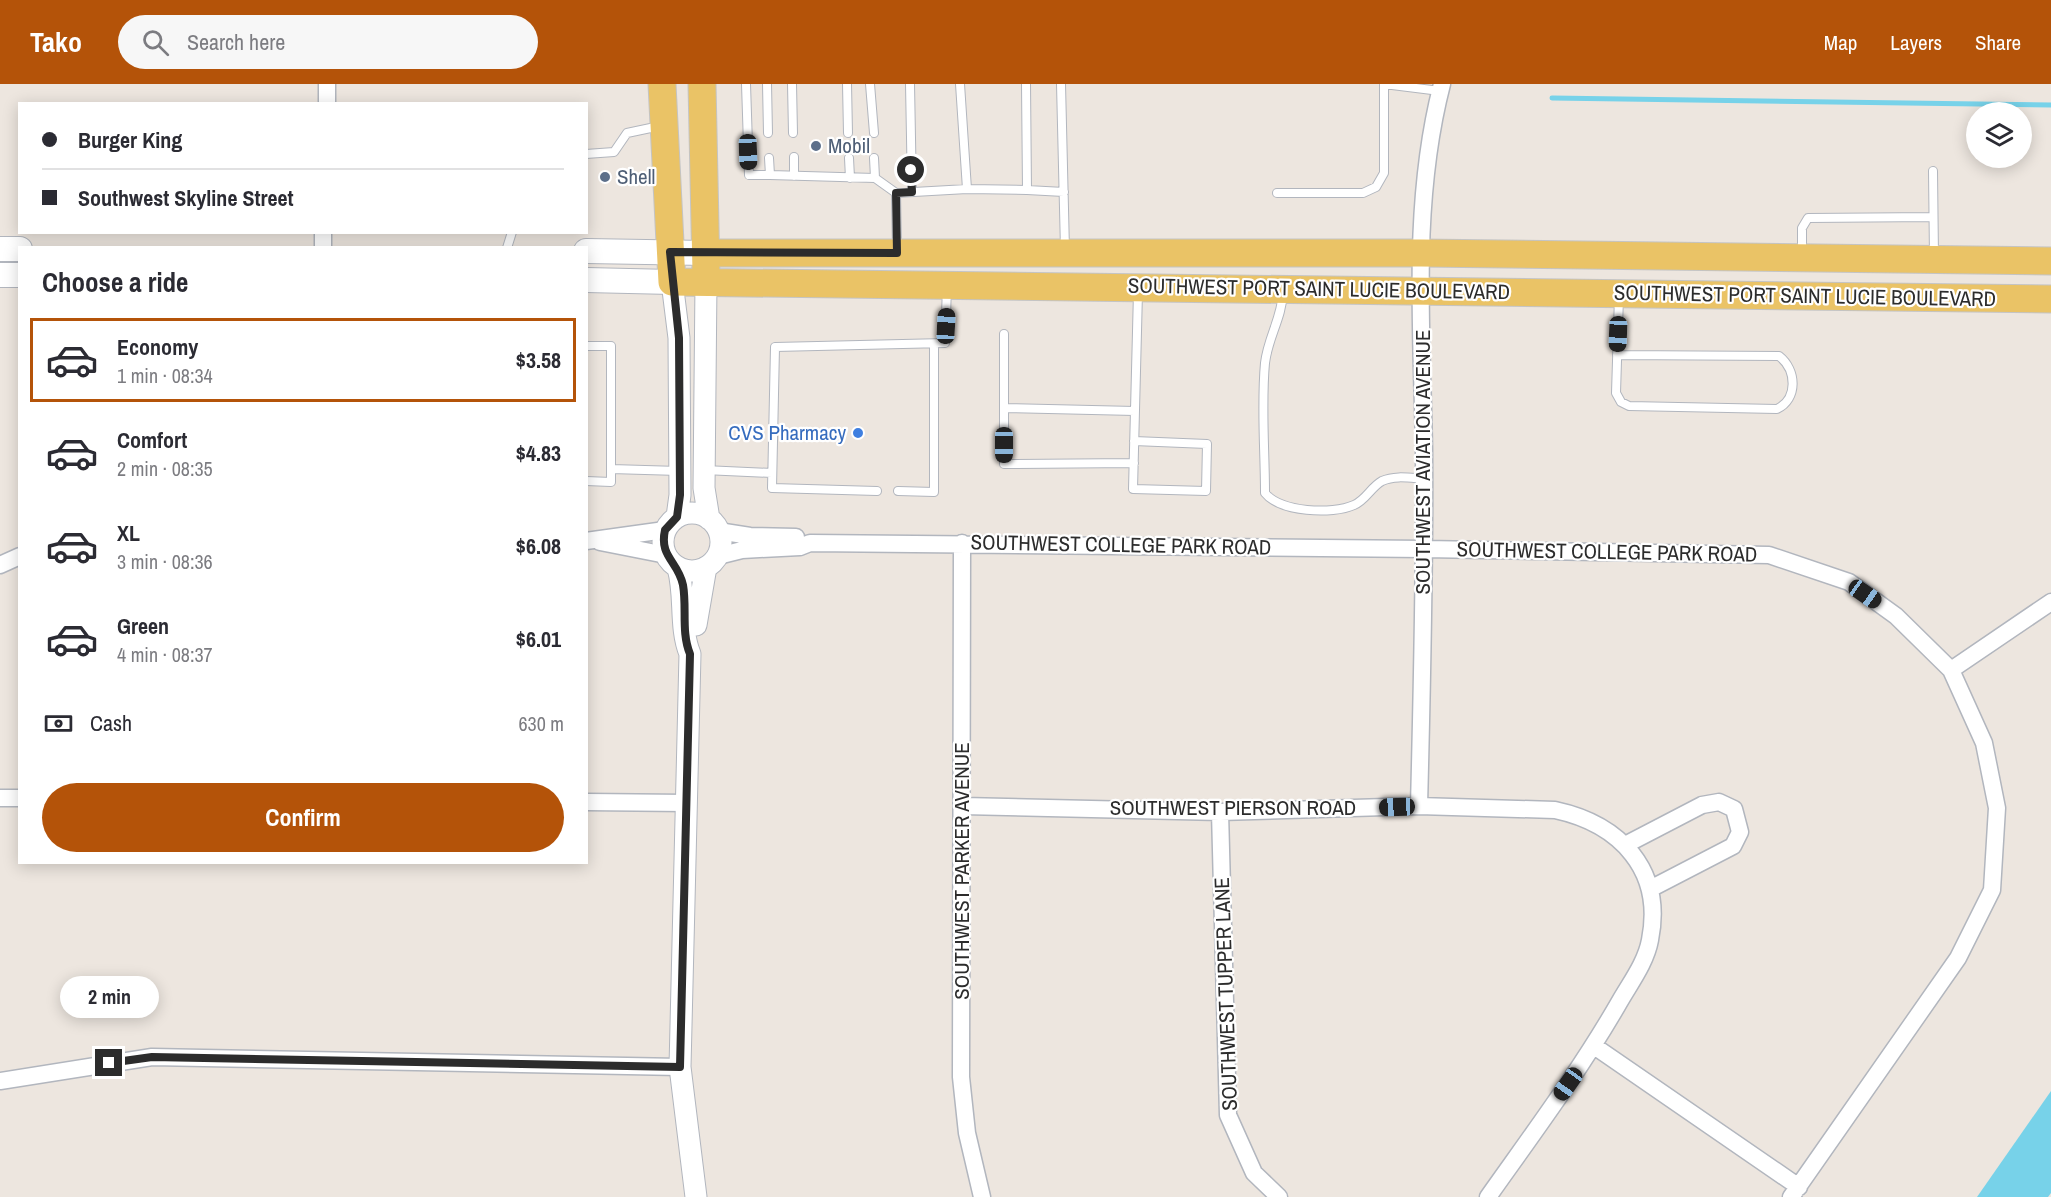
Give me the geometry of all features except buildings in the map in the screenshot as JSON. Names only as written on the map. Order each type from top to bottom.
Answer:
[{"type":"main road","points":[[662,84],[672,282]]},
{"type":"main road","points":[[702,84],[706,282]]},
{"type":"main road","points":[[0,249],[18,249]]},
{"type":"main road","name":"SOUTHWEST PORT SAINT LUCIE BOULEVARD","points":[[588,251],[1421,253],[2051,261]]},
{"type":"main road","points":[[0,275],[18,275]]},
{"type":"main road","name":"SOUTHWEST PORT SAINT LUCIE BOULEVARD","points":[[588,280],[1138,286],[1283,300],[1422,290],[2051,299]]},
{"type":"street","points":[[327,84],[327,102]]},
{"type":"street","name":"SOUTHWEST AVIATION AVENUE","points":[[1419,806],[1425,549],[1421,253],[1424,187],[1431,131],[1441,87]]},
{"type":"street","points":[[672,282],[679,338],[680,471],[671,523],[672,561],[684,601],[685,643],[690,654]]},
{"type":"street","points":[[696,1197],[680,1067],[690,654],[695,643],[698,601],[712,562],[714,525],[705,501],[706,282]]},
{"type":"street","points":[[591,541],[671,523],[693,514],[714,525]]},
{"type":"street","name":"SOUTHWEST COLLEGE PARK ROAD","points":[[714,525],[750,536],[799,537],[810,543]]},
{"type":"street","points":[[591,541],[672,561],[689,571],[712,562]]},
{"type":"street","name":"SOUTHWEST COLLEGE PARK ROAD","points":[[712,562],[742,550],[800,547],[810,543],[962,543],[1769,555],[1849,582],[1896,616],[1951,670],[1984,743],[1997,808],[1992,890],[1958,958],[1795,1192]]},
{"type":"street","name":"SOUTHWEST PARKER AVENUE","points":[[962,543],[961,1077],[967,1133],[982,1197]]},
{"type":"street","points":[[0,565],[18,557]]},
{"type":"street","points":[[1951,670],[2051,602]]},
{"type":"street","points":[[0,798],[18,798]]},
{"type":"street","points":[[588,802],[687,803]]},
{"type":"street","points":[[1625,845],[1702,805],[1719,802],[1734,810],[1740,832],[1732,846],[1650,889]]},
{"type":"street","name":"SOUTHWEST PIERSON ROAD","points":[[963,806],[1220,812],[1419,806],[1555,810],[1595,822],[1612,832],[1639,863],[1650,889],[1651,926],[1644,957],[1594,1046],[1488,1197]]},
{"type":"street","name":"SOUTHWEST TUPPER LANE","points":[[1220,812],[1228,1114],[1254,1173],[1279,1197]]},
{"type":"street","points":[[1594,1046],[1795,1192]]},
{"type":"street","points":[[0,1081],[152,1057],[680,1067]]},
{"type":"lane","points":[[746,84],[749,175],[875,178],[896,193],[967,189],[1064,192]]},
{"type":"lane","points":[[767,84],[768,133]]},
{"type":"lane","points":[[792,84],[793,133]]},
{"type":"lane","points":[[847,84],[848,134]]},
{"type":"lane","points":[[870,84],[873,133]]},
{"type":"lane","points":[[910,84],[912,192]]},
{"type":"lane","points":[[960,84],[967,189]]},
{"type":"lane","points":[[1026,84],[1027,190]]},
{"type":"lane","points":[[1061,84],[1065,253]]},
{"type":"lane","points":[[1277,194],[1363,193],[1376,187],[1384,173],[1384,84],[1441,87]]},
{"type":"lane","points":[[588,154],[614,152],[627,133],[663,126]]},
{"type":"lane","points":[[769,158],[770,175]]},
{"type":"lane","points":[[794,158],[794,176]]},
{"type":"lane","points":[[849,158],[850,178]]},
{"type":"lane","points":[[874,158],[875,178]]},
{"type":"lane","points":[[1933,171],[1934,259]]},
{"type":"lane","points":[[896,193],[897,253]]},
{"type":"lane","points":[[1802,258],[1802,228],[1808,218],[1933,217]]},
{"type":"lane","points":[[877,491],[772,488],[775,347],[945,343],[947,284]]},
{"type":"lane","points":[[1134,441],[1207,444],[1206,491],[1133,489],[1134,463],[1134,441],[1138,286]]},
{"type":"lane","points":[[1617,356],[1779,356],[1788,362],[1792,373],[1792,394],[1787,404],[1777,409],[1629,406],[1621,402],[1616,393],[1617,356],[1619,293]]},
{"type":"lane","points":[[1283,300],[1266,360],[1263,390],[1266,493],[1272,502],[1287,508],[1352,507],[1382,482],[1397,477],[1424,479]]},
{"type":"lane","points":[[1004,334],[1004,464],[1134,463]]},
{"type":"lane","points":[[898,491],[934,492],[934,344]]},
{"type":"lane","points":[[588,346],[611,346],[612,469],[611,482],[588,482]]},
{"type":"lane","points":[[1004,408],[1135,411]]},
{"type":"lane","points":[[612,469],[680,471]]},
{"type":"lane","points":[[704,470],[772,473]]},
{"type":"water","points":[[2051,1091],[2051,1193],[2048,1197],[1977,1197]]},
{"type":"waterway","points":[[1552,98],[2051,105]]},
{"type":"place","name":"Mobil","points":[[816,146]]},
{"type":"place","name":"Shell","points":[[605,177]]},
{"type":"place","name":"CVS Pharmacy","points":[[858,433]]},
{"type":"route","points":[[109,1063],[152,1057],[680,1067],[690,654],[685,643],[683,584],[678,568],[670,562],[664,547],[665,530],[677,517],[680,506],[679,338],[670,252],[897,253],[896,193],[912,192],[911,170]]}]
